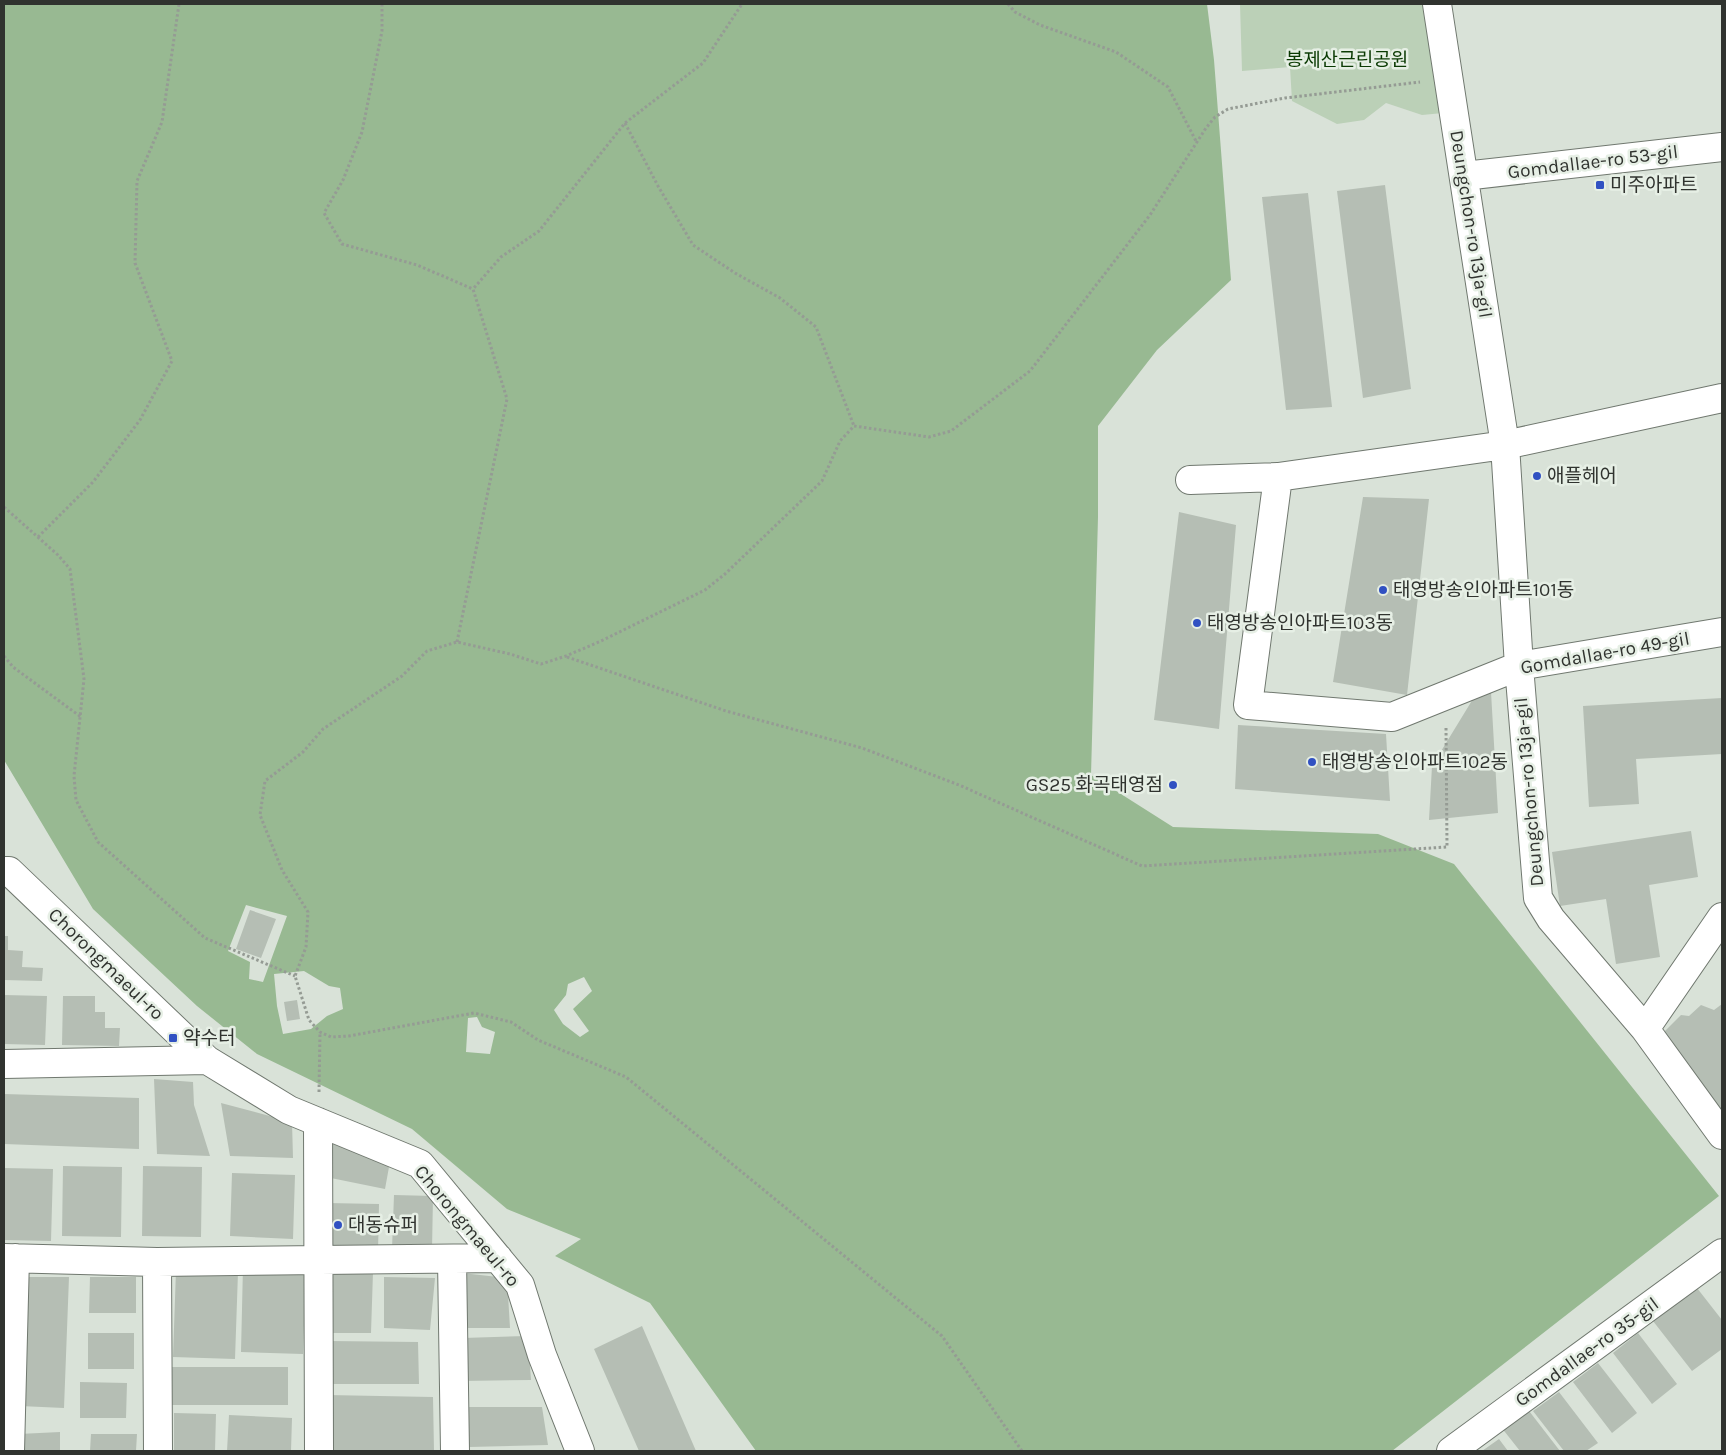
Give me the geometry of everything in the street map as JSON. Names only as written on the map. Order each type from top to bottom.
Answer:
[{"type":"street","name":"Deungchon-ro 13ja-gil","points":[[1436,4],[1505,445],[1519,666],[1538,898],[1551,919],[1646,1029],[1722,1136]]},
{"type":"street","name":"Gomdallae-ro 53-gil","points":[[1464,176],[1722,147]]},
{"type":"street","points":[[1190,480],[1278,477],[1505,445],[1722,398]]},
{"type":"street","name":"Gomdallae-ro 49-gil","points":[[1278,477],[1248,705],[1392,717],[1519,666],[1722,632]]},
{"type":"street","name":"Chorongmaeul-ro","points":[[4,871],[9,871],[206,1060],[289,1110],[420,1164],[520,1285],[542,1354],[580,1451]]},
{"type":"street","points":[[1646,1029],[1722,917]]},
{"type":"street","points":[[4,1064],[206,1060]]},
{"type":"street","points":[[318,1122],[320,1259],[319,1451]]},
{"type":"street","name":"Gomdallae-ro 35-gil","points":[[1451,1451],[1722,1253]]},
{"type":"street","points":[[10,1451],[10,1258],[157,1262],[498,1258]]},
{"type":"street","points":[[452,1260],[455,1451]]},
{"type":"street","points":[[157,1262],[158,1451]]},
{"type":"path","points":[[38,537],[93,482],[140,420],[172,361],[135,263],[137,181],[162,122],[179,4]]},
{"type":"path","points":[[382,4],[382,31],[362,132],[343,180],[324,213],[342,244],[417,264],[473,288],[508,400],[457,642]]},
{"type":"path","points":[[473,288],[501,257],[539,231],[626,123],[703,63],[742,4]]},
{"type":"path","points":[[1008,4],[1015,12],[1040,25],[1116,52],[1168,87],[1197,143]]},
{"type":"path","points":[[854,426],[929,437],[950,431],[1030,371],[1150,215],[1215,117],[1228,109],[1285,98],[1448,79]]},
{"type":"path","points":[[626,123],[658,186],[693,245],[735,274],[780,298],[816,327],[854,426]]},
{"type":"path","points":[[854,426],[840,441],[822,481],[725,574],[705,590],[566,656],[541,664],[510,654],[457,642],[428,651],[402,676],[323,729],[303,752],[265,781],[260,815],[282,870],[308,912],[306,947],[295,976],[309,1020],[320,1032],[331,1037],[349,1036],[423,1024],[474,1013],[511,1022],[538,1040],[626,1076],[942,1336],[1022,1451]]},
{"type":"path","points":[[4,507],[70,569],[84,679],[74,776],[76,800],[98,842],[205,938],[295,976]]},
{"type":"path","points":[[4,656],[12,667],[81,716]]},
{"type":"path","points":[[566,656],[726,712],[862,748],[960,785],[1142,866],[1447,847],[1446,696]]},
{"type":"path","points":[[318,1122],[320,1032]]},
{"type":"green space","points":[[4,4],[1207,4],[1214,60],[1231,280],[1157,350],[1098,426],[1098,517],[1091,775],[1173,827],[1378,834],[1454,864],[1719,1196],[1392,1451],[756,1451],[650,1303],[555,1256],[581,1239],[507,1209],[412,1129],[257,1054],[197,1006],[93,909],[4,760]],"holes":[[[246,905],[287,916],[263,982],[249,979],[250,962],[228,951]],[[304,971],[329,986],[340,988],[343,1009],[327,1016],[311,1029],[283,1034],[277,1006],[274,974]],[[584,977],[592,991],[573,1009],[589,1031],[580,1037],[563,1024],[554,1010],[566,995],[568,984]],[[477,1017],[482,1027],[495,1032],[490,1054],[466,1052],[468,1018]]]},
{"type":"green space","name":"봉제산근린공원","points":[[1240,4],[1432,4],[1443,113],[1422,115],[1386,103],[1364,120],[1337,124],[1292,101],[1290,67],[1242,71]]},
{"type":"building","points":[[1385,185],[1411,389],[1363,398],[1337,191]]},
{"type":"building","points":[[1308,193],[1332,407],[1286,410],[1262,197]]},
{"type":"building","name":"태영방송인아파트101동","points":[[1363,497],[1429,499],[1407,695],[1333,682]]},
{"type":"building","name":"태영방송인아파트103동","points":[[1179,512],[1236,525],[1219,729],[1154,720]]},
{"type":"building","points":[[1491,692],[1498,813],[1429,820],[1432,766],[1476,694]]},
{"type":"building","points":[[1722,698],[1722,754],[1636,759],[1639,804],[1589,807],[1583,706]]},
{"type":"building","name":"태영방송인아파트102동","points":[[1238,725],[1386,734],[1390,801],[1235,789]]},
{"type":"building","points":[[1691,831],[1698,877],[1649,885],[1660,957],[1616,964],[1606,899],[1560,906],[1552,852]]},
{"type":"building","points":[[250,910],[276,919],[261,958],[236,949]]},
{"type":"building","points":[[4,936],[8,936],[8,950],[23,951],[22,967],[43,968],[42,981],[4,980]]},
{"type":"building","points":[[4,995],[47,996],[45,1045],[4,1044]]},
{"type":"building","points":[[63,996],[95,996],[95,1012],[105,1012],[105,1028],[120,1028],[119,1046],[62,1045]]},
{"type":"building","points":[[297,1000],[300,1019],[287,1021],[284,1002]]},
{"type":"building","points":[[1722,1004],[1722,1115],[1664,1032],[1681,1015],[1689,1016],[1701,1005],[1714,1010]]},
{"type":"building","points":[[154,1079],[193,1082],[194,1105],[210,1156],[157,1154]]},
{"type":"building","points":[[4,1094],[139,1098],[139,1149],[4,1144]]},
{"type":"building","points":[[221,1103],[292,1122],[293,1158],[230,1156]]},
{"type":"building","points":[[328,1143],[391,1156],[385,1189],[321,1176]]},
{"type":"building","points":[[63,1166],[122,1167],[121,1237],[62,1236]]},
{"type":"building","points":[[143,1166],[202,1167],[201,1237],[142,1236]]},
{"type":"building","points":[[4,1168],[53,1169],[51,1241],[4,1240]]},
{"type":"building","points":[[232,1173],[295,1175],[293,1239],[230,1236]]},
{"type":"building","points":[[394,1195],[433,1196],[432,1250],[392,1249]]},
{"type":"building","points":[[327,1203],[379,1204],[378,1252],[326,1251]]},
{"type":"building","points":[[243,1266],[306,1267],[303,1354],[241,1352]]},
{"type":"building","points":[[176,1270],[238,1272],[235,1359],[173,1357]]},
{"type":"building","points":[[325,1271],[373,1272],[371,1333],[325,1333]]},
{"type":"building","points":[[462,1273],[507,1278],[510,1328],[461,1328]]},
{"type":"building","points":[[23,1277],[69,1277],[64,1408],[20,1406]]},
{"type":"building","points":[[90,1277],[136,1277],[136,1313],[89,1313]]},
{"type":"building","points":[[384,1277],[435,1278],[430,1330],[384,1328]]},
{"type":"building","points":[[1697,1288],[1722,1320],[1722,1349],[1692,1371],[1653,1321]]},
{"type":"building","points":[[642,1326],[696,1451],[639,1451],[594,1349]]},
{"type":"building","points":[[88,1333],[134,1333],[134,1369],[88,1369]]},
{"type":"building","points":[[1638,1333],[1677,1384],[1652,1404],[1613,1353]]},
{"type":"building","points":[[528,1336],[531,1380],[461,1381],[463,1338]]},
{"type":"building","points":[[329,1341],[418,1342],[419,1384],[329,1384]]},
{"type":"building","points":[[1598,1363],[1637,1413],[1612,1433],[1573,1382]]},
{"type":"building","points":[[172,1367],[288,1367],[288,1405],[172,1405]]},
{"type":"building","points":[[80,1382],[127,1383],[126,1418],[80,1418]]},
{"type":"building","points":[[1559,1392],[1598,1443],[1586,1451],[1564,1451],[1533,1411]]},
{"type":"building","points":[[327,1395],[433,1397],[434,1451],[325,1451]]},
{"type":"building","points":[[469,1407],[542,1407],[548,1445],[469,1447]]},
{"type":"building","points":[[1526,1407],[1560,1451],[1520,1451],[1501,1427]]},
{"type":"building","points":[[174,1413],[216,1414],[215,1451],[174,1451]]},
{"type":"building","points":[[229,1415],[292,1418],[291,1451],[227,1451]]},
{"type":"building","points":[[60,1432],[60,1451],[18,1451],[19,1434]]},
{"type":"building","points":[[91,1434],[137,1434],[136,1451],[90,1451]]},
{"type":"building","points":[[1499,1439],[1508,1451],[1482,1451]]},
{"type":"place","name":"미주아파트","points":[[1600,185]]},
{"type":"place","name":"애플헤어","points":[[1537,476]]},
{"type":"place","name":"태영방송인아파트101동","points":[[1383,590]]},
{"type":"place","name":"태영방송인아파트103동","points":[[1197,623]]},
{"type":"place","name":"태영방송인아파트102동","points":[[1312,762]]},
{"type":"place","name":"GS25 화곡태영점","points":[[1173,785]]},
{"type":"place","name":"약수터","points":[[173,1038]]},
{"type":"place","name":"대동슈퍼","points":[[338,1225]]}]
